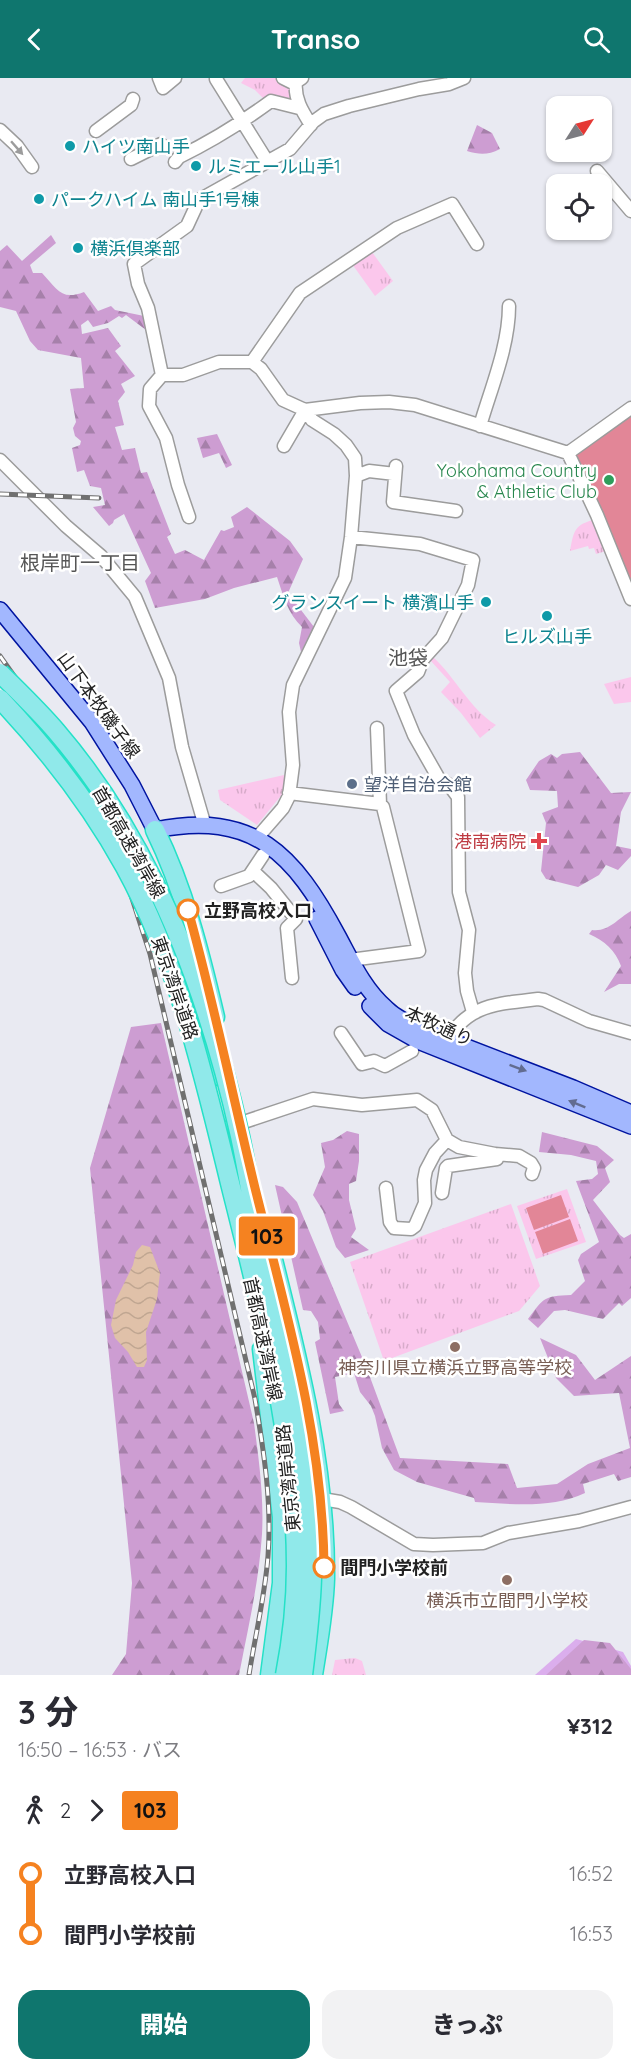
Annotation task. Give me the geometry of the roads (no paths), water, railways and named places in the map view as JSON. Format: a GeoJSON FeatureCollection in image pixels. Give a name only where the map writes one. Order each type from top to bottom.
{"type":"FeatureCollection","features":[{"type":"Feature","properties":{"kind":"highway","name":"首都高速湾岸線"},"geometry":{"type":"LineString","coordinates":[[0,674],[56,731],[109,804],[156,886],[182,943],[204,1004],[240,1136],[252,1208],[284,1354],[304,1467],[312,1579],[301,1675]]}},
{"type":"Feature","properties":{"kind":"highway","name":"首都高速湾岸線"},"geometry":{"type":"LineString","coordinates":[[0,701],[69,785],[114,855],[151,929],[185,1019],[234,1207],[272,1373],[290,1491],[293,1569],[284,1675]]}},
{"type":"Feature","properties":{"kind":"highway","name":"東京湾岸道路"},"geometry":{"type":"LineString","coordinates":[[154,830],[166,853],[187,909],[201,959],[231,1126],[250,1258],[282,1517],[282,1583],[270,1675]]}},
{"type":"Feature","properties":{"kind":"highway","name":"東京湾岸道路"},"geometry":{"type":"LineString","coordinates":[[231,1126],[303,1386],[315,1444],[321,1498],[325,1581],[323,1612],[313,1675]]}},
{"type":"Feature","properties":{"kind":"main road","name":"山下本牧磯子線"},"geometry":{"type":"LineString","coordinates":[[0,610],[92,722],[127,777],[154,830]]}},
{"type":"Feature","properties":{"kind":"main road","name":"本牧通り"},"geometry":{"type":"LineString","coordinates":[[154,830],[182,825],[226,827],[256,839],[288,861],[306,882],[323,907],[363,981],[386,1009],[445,1046],[631,1126]]}},
{"type":"Feature","properties":{"kind":"main road","name":"本牧通り"},"geometry":{"type":"LineString","coordinates":[[205,826],[263,855],[297,884],[343,970],[368,1004],[388,1024],[413,1039],[445,1046],[573,1088],[631,1113]]}},
{"type":"Feature","properties":{"kind":"street"},"geometry":{"type":"LineString","coordinates":[[159,78],[163,88],[175,78]]}},
{"type":"Feature","properties":{"kind":"street"},"geometry":{"type":"LineString","coordinates":[[283,78],[299,81],[299,108],[311,125]]}},
{"type":"Feature","properties":{"kind":"street"},"geometry":{"type":"LineString","coordinates":[[162,375],[148,308],[138,284],[134,264],[188,226],[199,200],[290,149],[324,114],[410,84],[448,84],[464,78]]}},
{"type":"Feature","properties":{"kind":"street"},"geometry":{"type":"LineString","coordinates":[[214,81],[267,161]]}},
{"type":"Feature","properties":{"kind":"street"},"geometry":{"type":"LineString","coordinates":[[96,130],[131,105],[133,99]]}},
{"type":"Feature","properties":{"kind":"street"},"geometry":{"type":"LineString","coordinates":[[175,162],[179,157],[214,140],[243,122],[271,101],[299,108]]}},
{"type":"Feature","properties":{"kind":"street"},"geometry":{"type":"LineString","coordinates":[[0,130],[32,167]]}},
{"type":"Feature","properties":{"kind":"street"},"geometry":{"type":"LineString","coordinates":[[130,160],[161,144]]}},
{"type":"Feature","properties":{"kind":"street"},"geometry":{"type":"LineString","coordinates":[[597,171],[631,211]]}},
{"type":"Feature","properties":{"kind":"street"},"geometry":{"type":"LineString","coordinates":[[252,362],[300,293],[397,228],[452,204],[477,244]]}},
{"type":"Feature","properties":{"kind":"street"},"geometry":{"type":"LineString","coordinates":[[480,426],[504,349],[509,306]]}},
{"type":"Feature","properties":{"kind":"street"},"geometry":{"type":"LineString","coordinates":[[189,517],[166,438],[149,406],[150,389],[162,375],[183,375],[219,362],[252,362],[261,369],[283,400],[305,410],[312,420],[346,445],[355,458],[356,476],[351,537],[345,578],[293,685],[290,712],[293,765],[289,794],[283,808],[256,839]]}},
{"type":"Feature","properties":{"kind":"street"},"geometry":{"type":"LineString","coordinates":[[305,410],[360,403],[389,402],[414,405],[568,453],[597,515],[631,599]]}},
{"type":"Feature","properties":{"kind":"street"},"geometry":{"type":"LineString","coordinates":[[568,453],[631,408]]}},
{"type":"Feature","properties":{"kind":"street"},"geometry":{"type":"LineString","coordinates":[[284,446],[305,410]]}},
{"type":"Feature","properties":{"kind":"street"},"geometry":{"type":"LineString","coordinates":[[0,460],[66,526],[101,556],[135,597],[169,678],[182,747],[205,826]]}},
{"type":"Feature","properties":{"kind":"street"},"geometry":{"type":"LineString","coordinates":[[356,476],[369,471],[395,470],[393,502],[456,511]]}},
{"type":"Feature","properties":{"kind":"street"},"geometry":{"type":"LineString","coordinates":[[351,537],[420,544],[473,560],[468,585],[442,638],[423,659],[418,672],[396,691],[414,735],[439,779],[449,785],[458,797],[459,892],[469,930],[465,973],[473,1012]]}},
{"type":"Feature","properties":{"kind":"street"},"geometry":{"type":"LineString","coordinates":[[350,960],[419,951],[383,807],[380,804],[377,728]]}},
{"type":"Feature","properties":{"kind":"street"},"geometry":{"type":"LineString","coordinates":[[289,794],[380,804]]}},
{"type":"Feature","properties":{"kind":"street"},"geometry":{"type":"LineString","coordinates":[[221,886],[249,876],[263,855]]}},
{"type":"Feature","properties":{"kind":"street"},"geometry":{"type":"LineString","coordinates":[[253,871],[271,888],[296,919],[287,928],[292,978]]}},
{"type":"Feature","properties":{"kind":"street"},"geometry":{"type":"LineString","coordinates":[[445,1046],[455,1029],[473,1012],[482,1007],[538,999],[589,1021],[631,1033]]}},
{"type":"Feature","properties":{"kind":"street"},"geometry":{"type":"LineString","coordinates":[[341,1033],[362,1064],[374,1061],[385,1066],[412,1051]]}},
{"type":"Feature","properties":{"kind":"street"},"geometry":{"type":"LineString","coordinates":[[231,1126],[313,1099],[362,1105],[417,1100],[432,1110],[447,1140],[459,1147],[476,1151],[519,1156],[531,1163],[534,1168],[532,1174]]}},
{"type":"Feature","properties":{"kind":"street"},"geometry":{"type":"LineString","coordinates":[[386,1188],[390,1222],[394,1227],[411,1229],[415,1227],[425,1203],[426,1170],[435,1153],[447,1140]]}},
{"type":"Feature","properties":{"kind":"street"},"geometry":{"type":"LineString","coordinates":[[442,1193],[448,1166],[519,1156]]}},
{"type":"Feature","properties":{"kind":"street"},"geometry":{"type":"LineString","coordinates":[[280,1496],[321,1498],[351,1507],[414,1544],[434,1545],[483,1543],[508,1533],[579,1521],[631,1507]]}},
{"type":"Feature","properties":{"kind":"water"},"geometry":{"type":"Polygon","coordinates":[[[142,1245],[150,1247],[160,1273],[157,1299],[146,1332],[147,1360],[144,1367],[137,1367],[128,1352],[115,1338],[111,1325],[116,1300],[133,1265],[136,1252],[142,1245]]]}},
{"type":"Feature","properties":{"kind":"railway"},"geometry":{"type":"LineString","coordinates":[[0,494],[99,498]]}},
{"type":"Feature","properties":{"kind":"railway"},"geometry":{"type":"LineString","coordinates":[[0,656],[49,725],[80,774],[116,849],[150,954],[255,1399],[264,1458],[269,1517],[267,1571],[249,1675]]}},
{"type":"Feature","properties":{"kind":"place","name":"ハイツ南山手"},"geometry":{"type":"Point","coordinates":[70,146]}},
{"type":"Feature","properties":{"kind":"place","name":"ルミエール山手1"},"geometry":{"type":"Point","coordinates":[196,166]}},
{"type":"Feature","properties":{"kind":"place","name":"パークハイム 南山手1号棟"},"geometry":{"type":"Point","coordinates":[39,199]}},
{"type":"Feature","properties":{"kind":"place","name":"横浜倶楽部"},"geometry":{"type":"Point","coordinates":[78,248]}},
{"type":"Feature","properties":{"kind":"place","name":"Yokohama Country & Athletic Club"},"geometry":{"type":"Point","coordinates":[609,480]}},
{"type":"Feature","properties":{"kind":"place","name":"グランスイート 横濱山手"},"geometry":{"type":"Point","coordinates":[486,602]}},
{"type":"Feature","properties":{"kind":"place","name":"ヒルズ山手"},"geometry":{"type":"Point","coordinates":[547,616]}},
{"type":"Feature","properties":{"kind":"place","name":"望洋自治会館"},"geometry":{"type":"Point","coordinates":[352,784]}},
{"type":"Feature","properties":{"kind":"place","name":"港南病院"},"geometry":{"type":"Point","coordinates":[539,841]}},
{"type":"Feature","properties":{"kind":"place","name":"立野高校入口"},"geometry":{"type":"Point","coordinates":[188,910]}},
{"type":"Feature","properties":{"kind":"place","name":"神奈川県立横浜立野高等学校"},"geometry":{"type":"Point","coordinates":[455,1347]}},
{"type":"Feature","properties":{"kind":"place","name":"間門小学校前"},"geometry":{"type":"Point","coordinates":[324,1567]}},
{"type":"Feature","properties":{"kind":"place","name":"横浜市立間門小学校"},"geometry":{"type":"Point","coordinates":[507,1580]}},
{"type":"Feature","properties":{"kind":"district","name":"根岸町一丁目"},"geometry":{"type":"Point","coordinates":[80,562]}},
{"type":"Feature","properties":{"kind":"district","name":"池袋"},"geometry":{"type":"Point","coordinates":[408,657]}}]}
